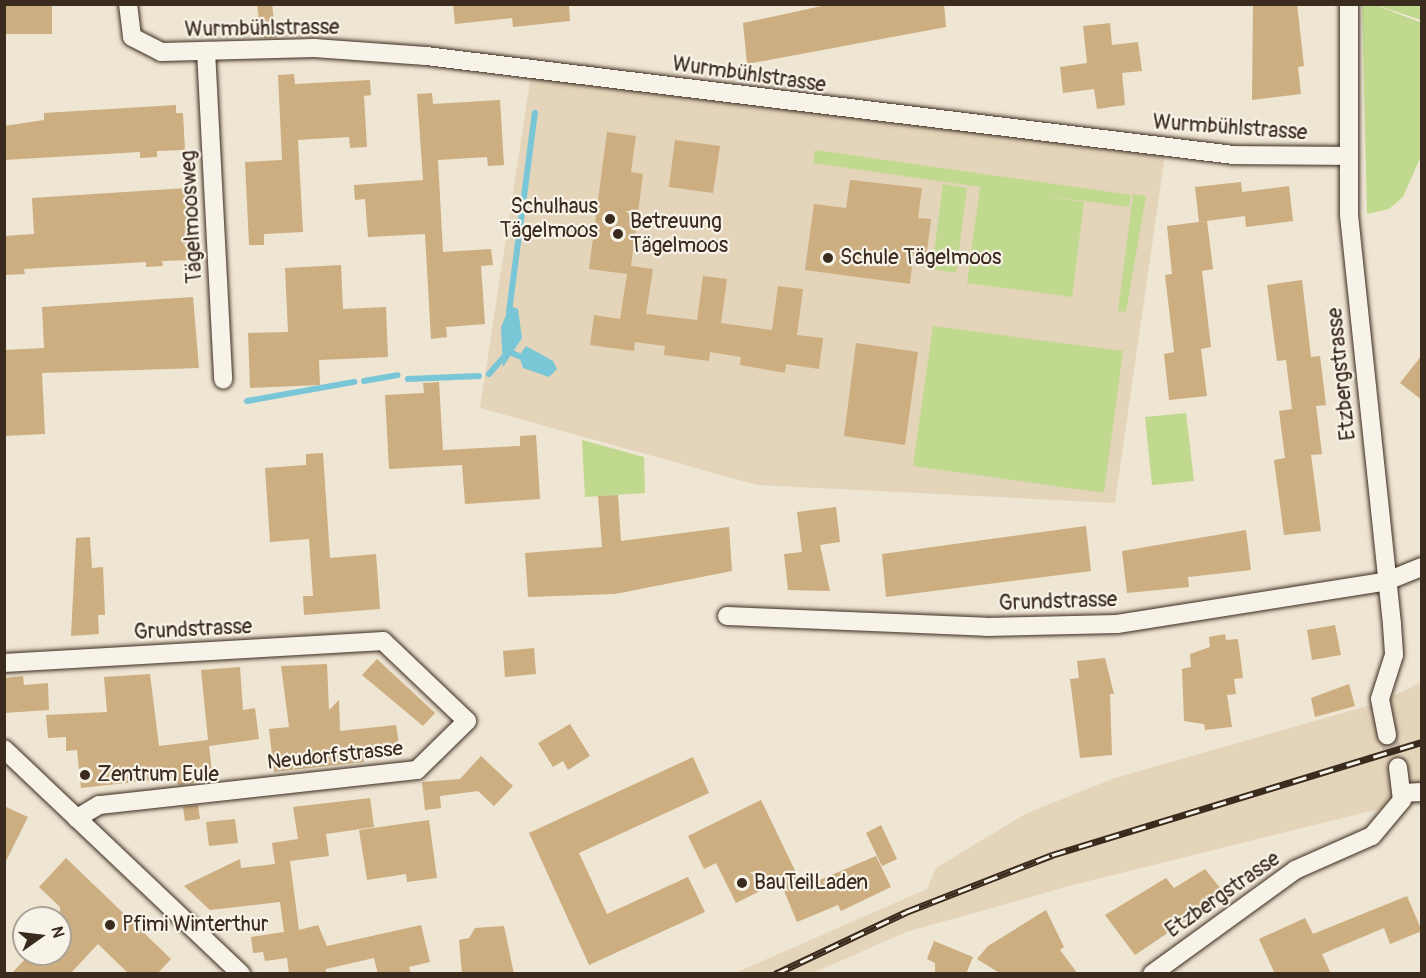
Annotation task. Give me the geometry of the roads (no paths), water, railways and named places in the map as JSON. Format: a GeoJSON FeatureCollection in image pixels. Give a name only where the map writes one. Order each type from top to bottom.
{"type":"FeatureCollection","features":[{"type":"Feature","properties":{"kind":"street","name":"Wurmbühlstrasse"},"geometry":{"type":"LineString","coordinates":[[128,4],[132,37],[144,48],[206,51],[314,48],[417,55],[1233,155],[1347,156]]}},
{"type":"Feature","properties":{"kind":"street","name":"Etzbergstrasse"},"geometry":{"type":"LineString","coordinates":[[1349,4],[1347,156],[1351,246],[1394,655],[1380,699],[1387,735]]}},
{"type":"Feature","properties":{"kind":"street","name":"Tägelmoosweg"},"geometry":{"type":"LineString","coordinates":[[206,51],[223,380]]}},
{"type":"Feature","properties":{"kind":"street","name":"Grundstrasse"},"geometry":{"type":"LineString","coordinates":[[727,616],[986,627],[1117,624],[1387,581],[1418,568]]}},
{"type":"Feature","properties":{"kind":"street","name":"Grundstrasse"},"geometry":{"type":"LineString","coordinates":[[4,663],[383,641]]}},
{"type":"Feature","properties":{"kind":"street","name":"Neudorfstrasse"},"geometry":{"type":"LineString","coordinates":[[77,818],[99,805],[417,770],[467,721],[383,641]]}},
{"type":"Feature","properties":{"kind":"street"},"geometry":{"type":"LineString","coordinates":[[4,749],[241,974]]}},
{"type":"Feature","properties":{"kind":"street"},"geometry":{"type":"LineString","coordinates":[[1398,767],[1402,793],[1422,792]]}},
{"type":"Feature","properties":{"kind":"street","name":"Etzbergstrasse"},"geometry":{"type":"LineString","coordinates":[[1152,974],[1295,870],[1372,837],[1396,811],[1402,793]]}},
{"type":"Feature","properties":{"kind":"water"},"geometry":{"type":"Polygon","coordinates":[[[510,306],[518,309],[522,338],[503,367],[501,327],[510,306]]]}},
{"type":"Feature","properties":{"kind":"water"},"geometry":{"type":"Polygon","coordinates":[[[526,346],[553,361],[557,369],[549,377],[523,368],[519,356],[526,346]]]}},
{"type":"Feature","properties":{"kind":"waterway"},"geometry":{"type":"LineString","coordinates":[[509,312],[535,113]]}},
{"type":"Feature","properties":{"kind":"waterway"},"geometry":{"type":"LineString","coordinates":[[507,351],[519,356]]}},
{"type":"Feature","properties":{"kind":"waterway"},"geometry":{"type":"LineString","coordinates":[[489,374],[504,357]]}},
{"type":"Feature","properties":{"kind":"waterway"},"geometry":{"type":"LineString","coordinates":[[364,381],[397,375]]}},
{"type":"Feature","properties":{"kind":"waterway"},"geometry":{"type":"LineString","coordinates":[[408,379],[479,376]]}},
{"type":"Feature","properties":{"kind":"waterway"},"geometry":{"type":"LineString","coordinates":[[247,401],[354,382]]}},
{"type":"Feature","properties":{"kind":"tunnel"},"geometry":{"type":"LineString","coordinates":[[1387,735],[1398,767]]}},
{"type":"Feature","properties":{"kind":"railway"},"geometry":{"type":"LineString","coordinates":[[775,974],[906,912],[1052,855],[1422,742]]}},
{"type":"Feature","properties":{"kind":"place","name":"Schulhaus Tägelmoos"},"geometry":{"type":"Point","coordinates":[610,219]}},
{"type":"Feature","properties":{"kind":"place","name":"Betreuung Tägelmoos"},"geometry":{"type":"Point","coordinates":[618,234]}},
{"type":"Feature","properties":{"kind":"place","name":"Schule Tägelmoos"},"geometry":{"type":"Point","coordinates":[828,258]}},
{"type":"Feature","properties":{"kind":"place","name":"Zentrum Eule"},"geometry":{"type":"Point","coordinates":[85,775]}},
{"type":"Feature","properties":{"kind":"place","name":"BauTeilLaden"},"geometry":{"type":"Point","coordinates":[742,883]}},
{"type":"Feature","properties":{"kind":"place","name":"Pfimi Winterthur"},"geometry":{"type":"Point","coordinates":[110,925]}}]}
